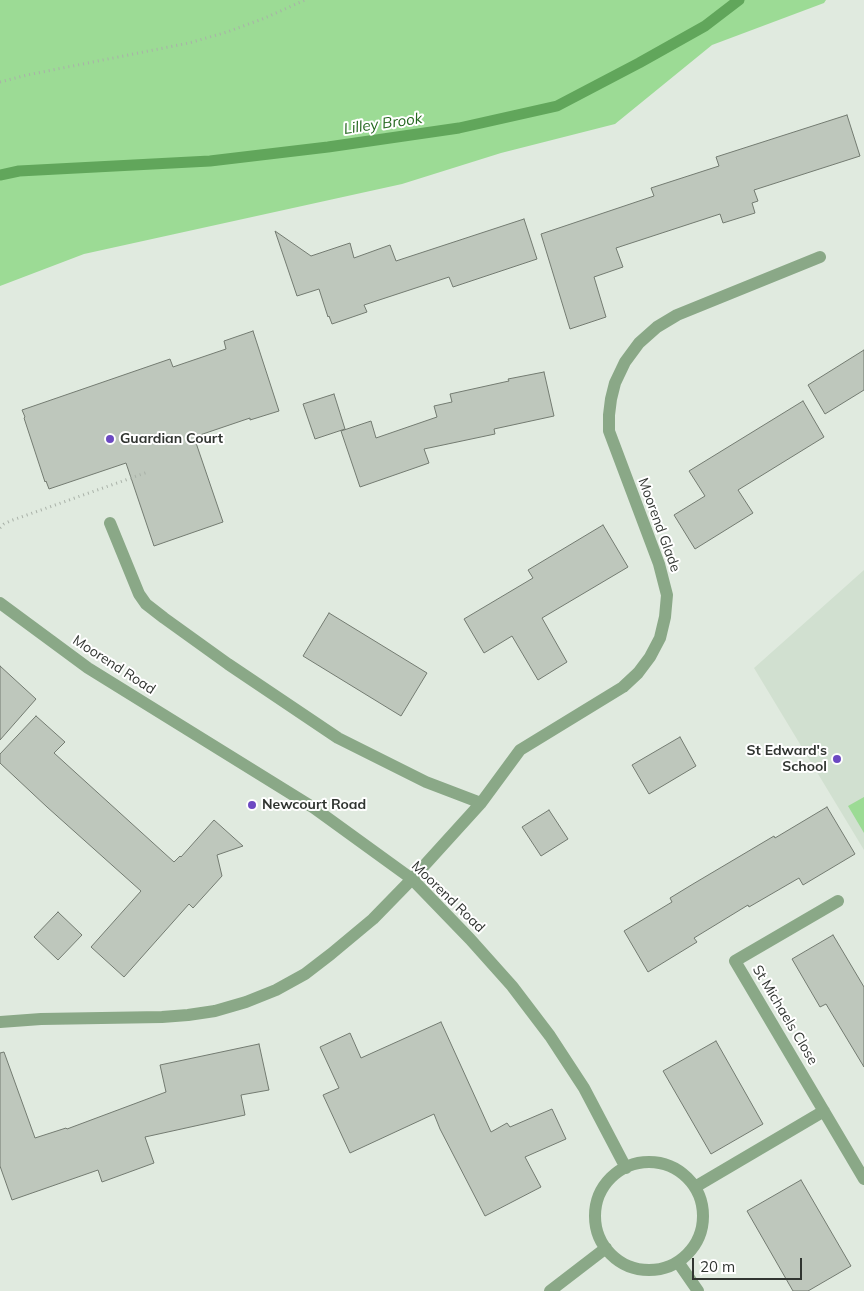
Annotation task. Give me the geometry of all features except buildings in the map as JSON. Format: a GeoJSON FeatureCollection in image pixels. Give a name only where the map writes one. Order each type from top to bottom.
{"type":"FeatureCollection","features":[{"type":"Feature","properties":{"kind":"street","name":"Moorend Glade"},"geometry":{"type":"LineString","coordinates":[[412,879],[481,803],[520,750],[622,686],[642,668],[660,638],[665,617],[667,595],[658,564],[609,431],[611,399],[615,383],[625,362],[639,343],[656,327],[677,315],[820,257]]}},
{"type":"Feature","properties":{"kind":"street"},"geometry":{"type":"LineString","coordinates":[[110,523],[139,594],[146,604],[164,618],[228,664],[338,738],[426,782],[481,803]]}},
{"type":"Feature","properties":{"kind":"street","name":"Moorend Road"},"geometry":{"type":"LineString","coordinates":[[0,603],[88,668],[314,808],[412,879],[512,986],[550,1036],[584,1088],[626,1168]]}},
{"type":"Feature","properties":{"kind":"street"},"geometry":{"type":"LineString","coordinates":[[0,1022],[188,1015],[215,1011],[246,1002],[276,990],[311,969],[373,919],[412,879]]}},
{"type":"Feature","properties":{"kind":"street","name":"St Michaels Close"},"geometry":{"type":"LineString","coordinates":[[838,901],[735,961],[864,1179]]}},
{"type":"Feature","properties":{"kind":"street"},"geometry":{"type":"LineString","coordinates":[[695,1187],[824,1110]]}},
{"type":"Feature","properties":{"kind":"street"},"geometry":{"type":"LineString","coordinates":[[640,1163],[656,1163],[671,1167],[684,1175],[695,1187],[701,1200],[704,1214],[697,1242],[689,1253],[678,1262],[663,1269],[647,1270],[631,1267],[617,1260],[606,1248],[598,1234],[595,1219],[597,1204],[603,1189],[613,1177],[626,1168],[640,1163]]}},
{"type":"Feature","properties":{"kind":"street"},"geometry":{"type":"LineString","coordinates":[[550,1291],[606,1248]]}},
{"type":"Feature","properties":{"kind":"street"},"geometry":{"type":"LineString","coordinates":[[678,1262],[698,1291]]}},
{"type":"Feature","properties":{"kind":"path"},"geometry":{"type":"LineString","coordinates":[[0,82],[188,43],[227,32],[305,0]]}},
{"type":"Feature","properties":{"kind":"path"},"geometry":{"type":"LineString","coordinates":[[0,528],[10,521],[148,472]]}},
{"type":"Feature","properties":{"kind":"shaded area","name":"St Edward's School"},"geometry":{"type":"Polygon","coordinates":[[[864,570],[864,850],[754,668],[864,570]]]}},
{"type":"Feature","properties":{"kind":"green space"},"geometry":{"type":"Polygon","coordinates":[[[0,0],[826,0],[824,3],[712,45],[615,124],[501,153],[402,184],[84,254],[0,286],[0,0]]]}},
{"type":"Feature","properties":{"kind":"green space"},"geometry":{"type":"Polygon","coordinates":[[[864,797],[864,833],[848,806],[864,797]]]}},
{"type":"Feature","properties":{"kind":"waterway","name":"Lilley Brook"},"geometry":{"type":"LineString","coordinates":[[0,175],[19,171],[210,161],[328,147],[459,128],[557,106],[705,26],[739,0]]}},
{"type":"Feature","properties":{"kind":"place","name":"Guardian Court"},"geometry":{"type":"Point","coordinates":[110,439]}},
{"type":"Feature","properties":{"kind":"place","name":"St Edward's School"},"geometry":{"type":"Point","coordinates":[837,759]}},
{"type":"Feature","properties":{"kind":"place","name":"Newcourt Road"},"geometry":{"type":"Point","coordinates":[252,805]}}]}
